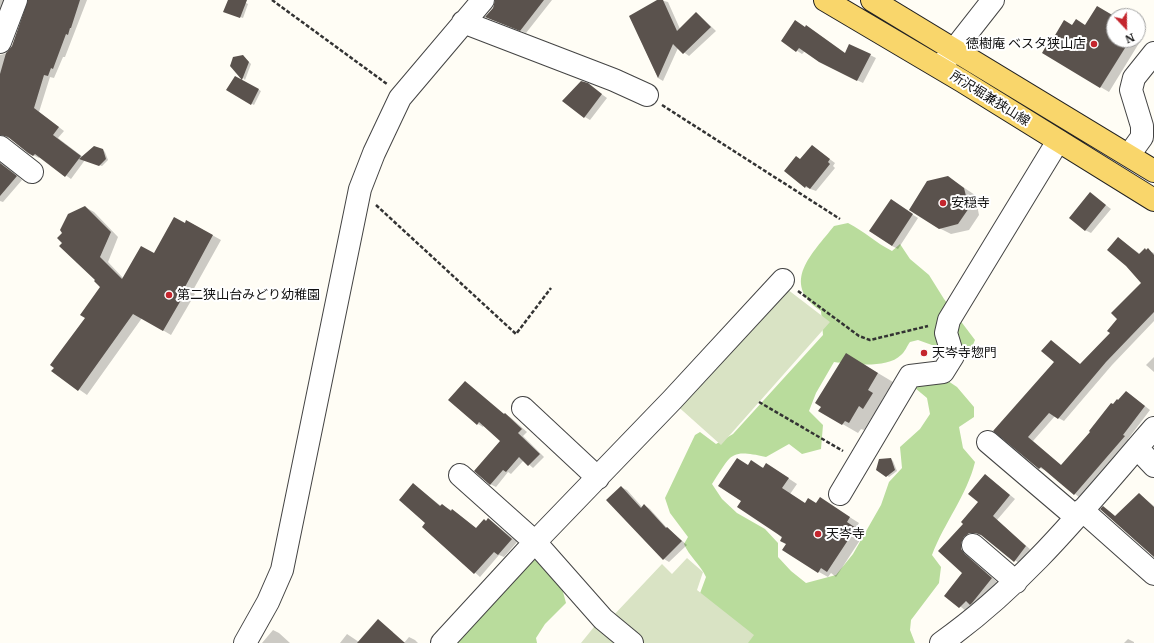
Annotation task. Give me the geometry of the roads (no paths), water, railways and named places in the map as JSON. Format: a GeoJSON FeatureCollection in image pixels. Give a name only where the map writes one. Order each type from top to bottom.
{"type":"FeatureCollection","features":[{"type":"Feature","properties":{"kind":"main road","name":"所沢堀兼狭山線"},"geometry":{"type":"LineString","coordinates":[[825,0],[940,68],[1154,200]]}},
{"type":"Feature","properties":{"kind":"main road","name":"所沢堀兼狭山線"},"geometry":{"type":"LineString","coordinates":[[872,0],[1154,171]]}},
{"type":"Feature","properties":{"kind":"street"},"geometry":{"type":"LineString","coordinates":[[0,42],[16,0]]}},
{"type":"Feature","properties":{"kind":"street"},"geometry":{"type":"LineString","coordinates":[[245,643],[268,602],[282,570],[360,189],[386,125],[402,95],[483,0]]}},
{"type":"Feature","properties":{"kind":"street"},"geometry":{"type":"LineString","coordinates":[[940,68],[993,0]]}},
{"type":"Feature","properties":{"kind":"street"},"geometry":{"type":"LineString","coordinates":[[464,22],[614,80],[647,95]]}},
{"type":"Feature","properties":{"kind":"street"},"geometry":{"type":"LineString","coordinates":[[1129,155],[1142,137],[1142,126],[1131,90],[1134,78],[1154,53]]}},
{"type":"Feature","properties":{"kind":"street"},"geometry":{"type":"LineString","coordinates":[[840,494],[910,376],[943,372],[953,356],[946,333],[949,320],[1058,141]]}},
{"type":"Feature","properties":{"kind":"street"},"geometry":{"type":"LineString","coordinates":[[0,147],[32,172]]}},
{"type":"Feature","properties":{"kind":"street"},"geometry":{"type":"LineString","coordinates":[[442,643],[535,542],[677,395],[783,280]]}},
{"type":"Feature","properties":{"kind":"street"},"geometry":{"type":"LineString","coordinates":[[523,408],[598,478]]}},
{"type":"Feature","properties":{"kind":"street"},"geometry":{"type":"LineString","coordinates":[[941,643],[974,620],[1016,582],[1079,514],[1154,428]]}},
{"type":"Feature","properties":{"kind":"street"},"geometry":{"type":"LineString","coordinates":[[988,442],[1154,574]]}},
{"type":"Feature","properties":{"kind":"street"},"geometry":{"type":"LineString","coordinates":[[1137,448],[1154,466]]}},
{"type":"Feature","properties":{"kind":"street"},"geometry":{"type":"LineString","coordinates":[[460,476],[535,542],[603,619],[632,643]]}},
{"type":"Feature","properties":{"kind":"street"},"geometry":{"type":"LineString","coordinates":[[973,545],[1016,582]]}},
{"type":"Feature","properties":{"kind":"place","name":"徳樹庵 ベスタ狭山店"},"geometry":{"type":"Point","coordinates":[1094,44]}},
{"type":"Feature","properties":{"kind":"place","name":"安穏寺"},"geometry":{"type":"Point","coordinates":[943,203]}},
{"type":"Feature","properties":{"kind":"place","name":"第二狭山台みどり幼稚園"},"geometry":{"type":"Point","coordinates":[169,295]}},
{"type":"Feature","properties":{"kind":"place","name":"天岑寺惣門"},"geometry":{"type":"Point","coordinates":[924,353]}},
{"type":"Feature","properties":{"kind":"place","name":"天岑寺"},"geometry":{"type":"Point","coordinates":[818,534]}}]}
